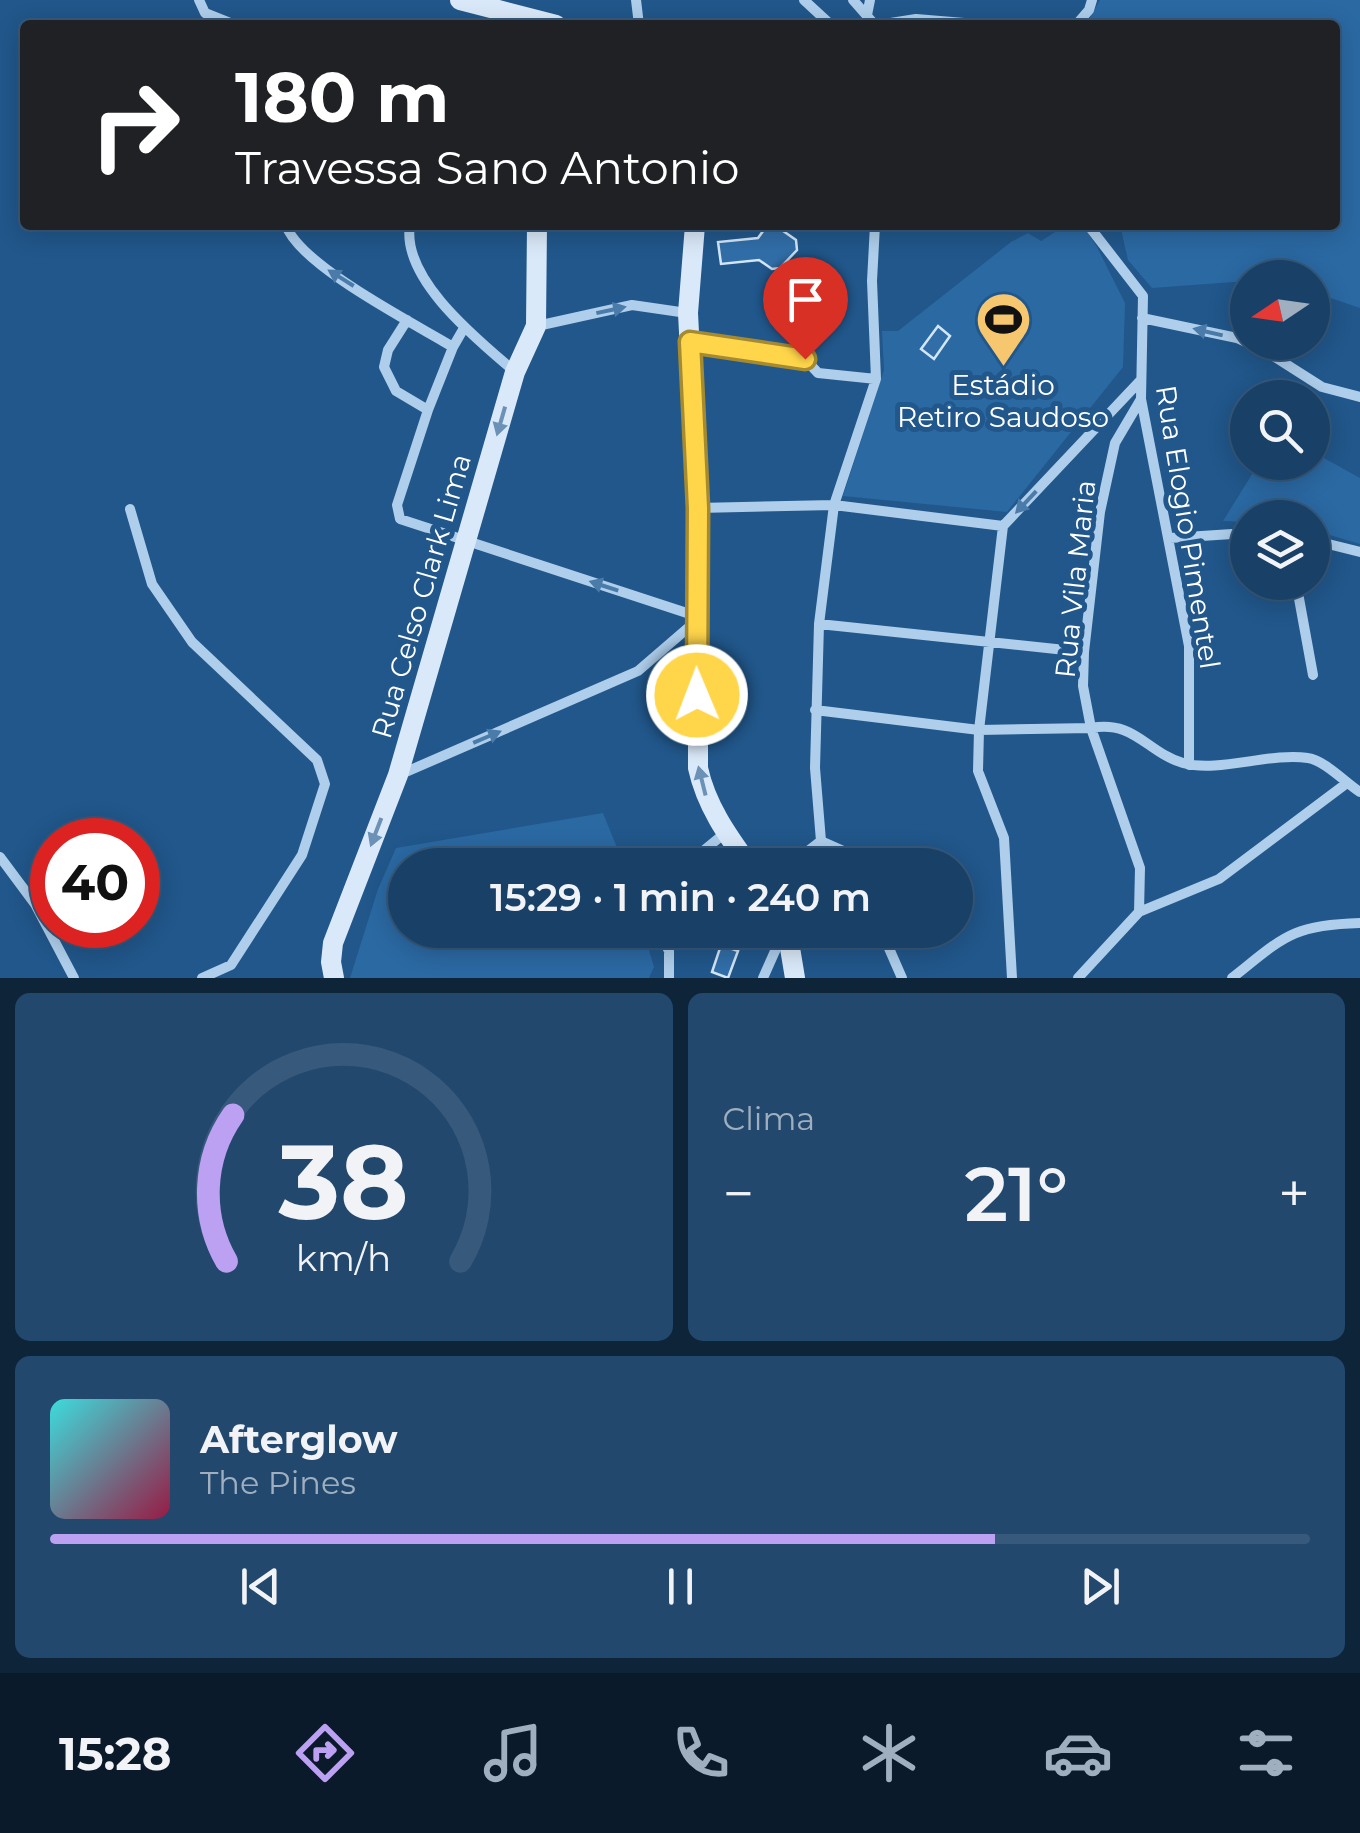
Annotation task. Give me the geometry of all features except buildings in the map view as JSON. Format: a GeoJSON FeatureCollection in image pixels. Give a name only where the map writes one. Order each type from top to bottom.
{"type":"FeatureCollection","features":[{"type":"Feature","properties":{"kind":"street"},"geometry":{"type":"LineString","coordinates":[[199,0],[205,13],[222,20]]}},
{"type":"Feature","properties":{"kind":"street"},"geometry":{"type":"LineString","coordinates":[[460,0],[480,2],[518,19]]}},
{"type":"Feature","properties":{"kind":"street"},"geometry":{"type":"LineString","coordinates":[[804,0],[826,20]]}},
{"type":"Feature","properties":{"kind":"street"},"geometry":{"type":"LineString","coordinates":[[853,0],[872,20]]}},
{"type":"Feature","properties":{"kind":"street"},"geometry":{"type":"LineString","coordinates":[[867,15],[870,0]]}},
{"type":"Feature","properties":{"kind":"street"},"geometry":{"type":"LineString","coordinates":[[288,230],[311,259],[453,347]]}},
{"type":"Feature","properties":{"kind":"street"},"geometry":{"type":"LineString","coordinates":[[409,230],[408,239],[425,279],[464,328],[515,372]]}},
{"type":"Feature","properties":{"kind":"street","name":"Rua Celso Clark Lima"},"geometry":{"type":"LineString","coordinates":[[334,978],[333,942],[398,776],[515,372],[536,326],[537,230]]}},
{"type":"Feature","properties":{"kind":"street"},"geometry":{"type":"LineString","coordinates":[[694,230],[688,313],[698,508],[698,768],[703,790],[737,848]]}},
{"type":"Feature","properties":{"kind":"street"},"geometry":{"type":"LineString","coordinates":[[821,841],[814,768],[818,624],[834,505],[876,379],[872,281],[875,230]]}},
{"type":"Feature","properties":{"kind":"street","name":"Rua Elogio Pimentel"},"geometry":{"type":"LineString","coordinates":[[1092,230],[1143,296],[1141,399],[1190,646],[1190,765]]}},
{"type":"Feature","properties":{"kind":"street"},"geometry":{"type":"LineString","coordinates":[[536,326],[632,305],[688,313]]}},
{"type":"Feature","properties":{"kind":"street"},"geometry":{"type":"LineString","coordinates":[[1142,318],[1237,338],[1322,387],[1360,397]]}},
{"type":"Feature","properties":{"kind":"street"},"geometry":{"type":"LineString","coordinates":[[408,320],[388,350],[384,367],[396,391],[428,410]]}},
{"type":"Feature","properties":{"kind":"street"},"geometry":{"type":"LineString","coordinates":[[464,328],[428,410],[398,505],[400,519],[696,619]]}},
{"type":"Feature","properties":{"kind":"street"},"geometry":{"type":"LineString","coordinates":[[690,342],[805,359],[818,373],[876,379]]}},
{"type":"Feature","properties":{"kind":"street"},"geometry":{"type":"LineString","coordinates":[[1012,978],[1004,838],[978,771],[979,730],[1003,526],[1141,380]]}},
{"type":"Feature","properties":{"kind":"street","name":"Rua Vila Maria"},"geometry":{"type":"LineString","coordinates":[[1139,912],[1140,868],[1092,728],[1084,686],[1084,652],[1100,512],[1115,443],[1141,399]]}},
{"type":"Feature","properties":{"kind":"street"},"geometry":{"type":"LineString","coordinates":[[698,508],[834,505],[1003,526]]}},
{"type":"Feature","properties":{"kind":"street"},"geometry":{"type":"LineString","coordinates":[[130,509],[152,584],[192,642],[317,760],[326,784],[302,855],[292,871],[231,965],[202,978]]}},
{"type":"Feature","properties":{"kind":"street"},"geometry":{"type":"LineString","coordinates":[[1170,538],[1230,534]]}},
{"type":"Feature","properties":{"kind":"street"},"geometry":{"type":"LineString","coordinates":[[1330,544],[1360,552]]}},
{"type":"Feature","properties":{"kind":"street"},"geometry":{"type":"LineString","coordinates":[[1299,600],[1313,675]]}},
{"type":"Feature","properties":{"kind":"street"},"geometry":{"type":"LineString","coordinates":[[398,776],[638,672],[696,619]]}},
{"type":"Feature","properties":{"kind":"street"},"geometry":{"type":"LineString","coordinates":[[818,624],[1084,652]]}},
{"type":"Feature","properties":{"kind":"street"},"geometry":{"type":"LineString","coordinates":[[815,710],[979,730],[1109,725],[1131,731],[1168,758],[1190,765],[1312,758],[1360,792]]}},
{"type":"Feature","properties":{"kind":"street"},"geometry":{"type":"LineString","coordinates":[[1078,978],[1139,912],[1219,878],[1347,783]]}},
{"type":"Feature","properties":{"kind":"street"},"geometry":{"type":"LineString","coordinates":[[707,848],[725,833]]}},
{"type":"Feature","properties":{"kind":"street"},"geometry":{"type":"LineString","coordinates":[[812,848],[821,841]]}},
{"type":"Feature","properties":{"kind":"street"},"geometry":{"type":"LineString","coordinates":[[821,841],[837,848]]}},
{"type":"Feature","properties":{"kind":"street"},"geometry":{"type":"LineString","coordinates":[[0,857],[35,904],[74,978]]}},
{"type":"Feature","properties":{"kind":"street"},"geometry":{"type":"LineString","coordinates":[[1232,978],[1292,932],[1321,924],[1360,923]]}},
{"type":"Feature","properties":{"kind":"street"},"geometry":{"type":"LineString","coordinates":[[667,948],[670,978]]}},
{"type":"Feature","properties":{"kind":"street"},"geometry":{"type":"LineString","coordinates":[[763,978],[777,948]]}},
{"type":"Feature","properties":{"kind":"street"},"geometry":{"type":"LineString","coordinates":[[789,948],[795,978]]}},
{"type":"Feature","properties":{"kind":"street"},"geometry":{"type":"LineString","coordinates":[[889,948],[902,978]]}},
{"type":"Feature","properties":{"kind":"shaded area"},"geometry":{"type":"Polygon","coordinates":[[[1100,0],[1360,0],[1360,308],[1330,298],[1330,260],[1230,260],[1230,282],[1152,288],[1128,260],[1121,230],[1340,230],[1340,20],[1089,20],[1100,0]]]}},
{"type":"Feature","properties":{"kind":"shaded area","name":"Estádio Retiro Saudoso"},"geometry":{"type":"Polygon","coordinates":[[[1058,230],[1086,230],[1125,303],[1123,367],[1007,512],[843,496],[884,370],[882,331],[898,331],[1011,242],[1028,233],[1041,241],[1058,230]]]}},
{"type":"Feature","properties":{"kind":"shaded area"},"geometry":{"type":"Polygon","coordinates":[[[1330,461],[1360,478],[1360,544],[1330,535],[1330,500],[1236,500],[1248,480],[1330,480],[1330,461]]]}},
{"type":"Feature","properties":{"kind":"shaded area"},"geometry":{"type":"Polygon","coordinates":[[[603,813],[617,848],[396,848],[603,813]]]}},
{"type":"Feature","properties":{"kind":"shaded area"},"geometry":{"type":"Polygon","coordinates":[[[388,866],[388,948],[648,948],[654,967],[649,978],[350,978],[388,866]]]}},
{"type":"Feature","properties":{"kind":"place","name":"Estádio Retiro Saudoso"},"geometry":{"type":"Point","coordinates":[1003,368]}},
{"type":"Feature","properties":{"kind":"route"},"geometry":{"type":"LineString","coordinates":[[697,695],[698,508],[690,342],[805,359]]}}]}
